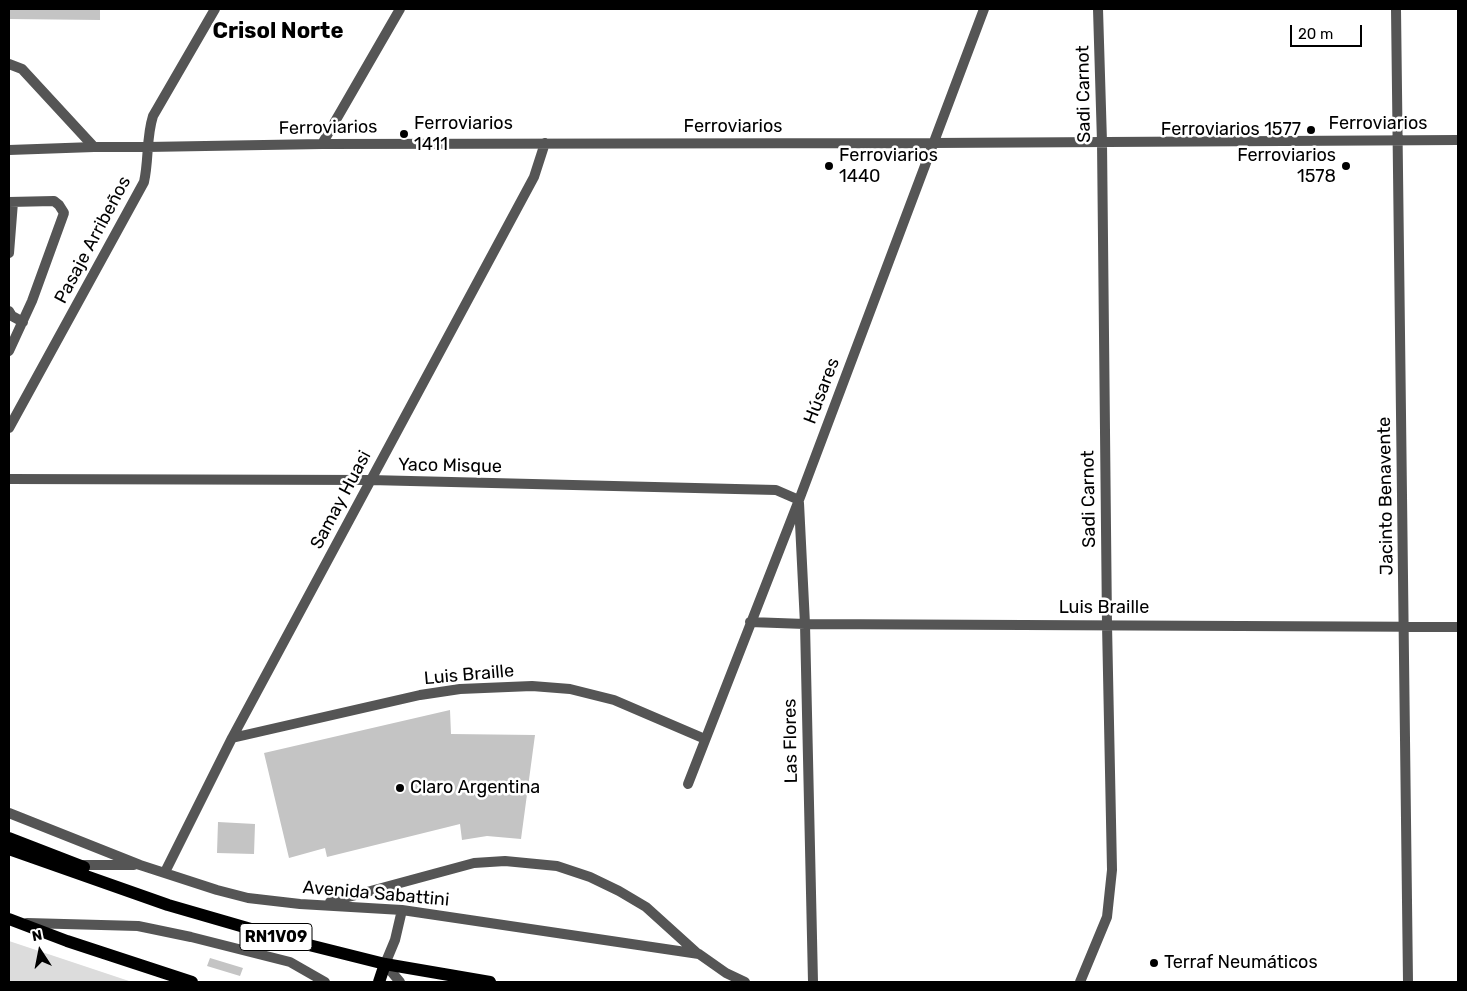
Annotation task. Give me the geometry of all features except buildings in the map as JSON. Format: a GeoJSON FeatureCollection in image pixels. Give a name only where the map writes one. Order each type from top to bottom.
{"type":"FeatureCollection","features":[{"type":"Feature","properties":{"kind":"main road","name":"RN1V09"},"geometry":{"type":"LineString","coordinates":[[9,838],[80,865],[168,905],[289,940],[385,964],[490,982]]}},
{"type":"Feature","properties":{"kind":"main road"},"geometry":{"type":"LineString","coordinates":[[9,849],[168,905]]}},
{"type":"Feature","properties":{"kind":"main road"},"geometry":{"type":"LineString","coordinates":[[12,921],[192,982]]}},
{"type":"Feature","properties":{"kind":"main road"},"geometry":{"type":"LineString","coordinates":[[379,982],[385,964]]}},
{"type":"Feature","properties":{"kind":"street","name":"Pasaje Arribeños"},"geometry":{"type":"LineString","coordinates":[[9,428],[144,182],[149,128],[153,116],[214,9]]}},
{"type":"Feature","properties":{"kind":"street"},"geometry":{"type":"LineString","coordinates":[[322,144],[400,9]]}},
{"type":"Feature","properties":{"kind":"street","name":"Húsares"},"geometry":{"type":"LineString","coordinates":[[688,784],[799,500],[984,9]]}},
{"type":"Feature","properties":{"kind":"street","name":"Sadi Carnot"},"geometry":{"type":"LineString","coordinates":[[1080,982],[1107,917],[1111,894],[1112,870],[1107,624],[1102,142],[1098,9]]}},
{"type":"Feature","properties":{"kind":"street","name":"Jacinto Benavente"},"geometry":{"type":"LineString","coordinates":[[1396,9],[1408,982]]}},
{"type":"Feature","properties":{"kind":"street"},"geometry":{"type":"LineString","coordinates":[[9,64],[22,69],[94,147]]}},
{"type":"Feature","properties":{"kind":"street","name":"Ferroviarios"},"geometry":{"type":"LineString","coordinates":[[9,150],[322,144],[1458,140]]}},
{"type":"Feature","properties":{"kind":"street","name":"Samay Huasi"},"geometry":{"type":"LineString","coordinates":[[165,872],[232,738],[534,177],[545,143]]}},
{"type":"Feature","properties":{"kind":"street"},"geometry":{"type":"LineString","coordinates":[[9,253],[11,202],[54,201],[59,205],[64,213],[23,322],[9,352]]}},
{"type":"Feature","properties":{"kind":"street"},"geometry":{"type":"LineString","coordinates":[[9,311],[12,316],[23,322]]}},
{"type":"Feature","properties":{"kind":"street","name":"Yaco Misque"},"geometry":{"type":"LineString","coordinates":[[9,478],[370,480],[776,490],[799,500]]}},
{"type":"Feature","properties":{"kind":"street","name":"Las Flores"},"geometry":{"type":"LineString","coordinates":[[799,500],[805,624],[813,982]]}},
{"type":"Feature","properties":{"kind":"street","name":"Luis Braille"},"geometry":{"type":"LineString","coordinates":[[750,622],[805,624],[1458,627]]}},
{"type":"Feature","properties":{"kind":"street","name":"Luis Braille"},"geometry":{"type":"LineString","coordinates":[[232,738],[420,695],[460,689],[532,686],[570,689],[614,700],[705,739]]}},
{"type":"Feature","properties":{"kind":"street","name":"Avenida Sabattini"},"geometry":{"type":"LineString","coordinates":[[9,813],[140,864],[217,890],[248,898],[402,910],[699,954],[726,973],[745,982]]}},
{"type":"Feature","properties":{"kind":"street"},"geometry":{"type":"LineString","coordinates":[[320,905],[474,863],[505,862],[557,866],[590,878],[646,907],[699,954]]}},
{"type":"Feature","properties":{"kind":"street"},"geometry":{"type":"LineString","coordinates":[[80,865],[140,864]]}},
{"type":"Feature","properties":{"kind":"street"},"geometry":{"type":"LineString","coordinates":[[400,982],[385,964],[395,940],[402,910]]}},
{"type":"Feature","properties":{"kind":"street"},"geometry":{"type":"LineString","coordinates":[[12,921],[138,926],[174,933],[290,962],[325,982]]}},
{"type":"Feature","properties":{"kind":"shaded area"},"geometry":{"type":"Polygon","coordinates":[[[9,941],[132,982],[9,982],[9,941]]]}},
{"type":"Feature","properties":{"kind":"place","name":"Ferroviarios 1577"},"geometry":{"type":"Point","coordinates":[1311,130]}},
{"type":"Feature","properties":{"kind":"place","name":"Ferroviarios 1411"},"geometry":{"type":"Point","coordinates":[404,134]}},
{"type":"Feature","properties":{"kind":"place","name":"Ferroviarios 1440"},"geometry":{"type":"Point","coordinates":[829,166]}},
{"type":"Feature","properties":{"kind":"place","name":"Ferroviarios 1578"},"geometry":{"type":"Point","coordinates":[1346,166]}},
{"type":"Feature","properties":{"kind":"place","name":"Claro Argentina"},"geometry":{"type":"Point","coordinates":[400,788]}},
{"type":"Feature","properties":{"kind":"place","name":"Terraf Neumáticos"},"geometry":{"type":"Point","coordinates":[1154,963]}},
{"type":"Feature","properties":{"kind":"district","name":"Crisol Norte"},"geometry":{"type":"Point","coordinates":[278,32]}}]}
